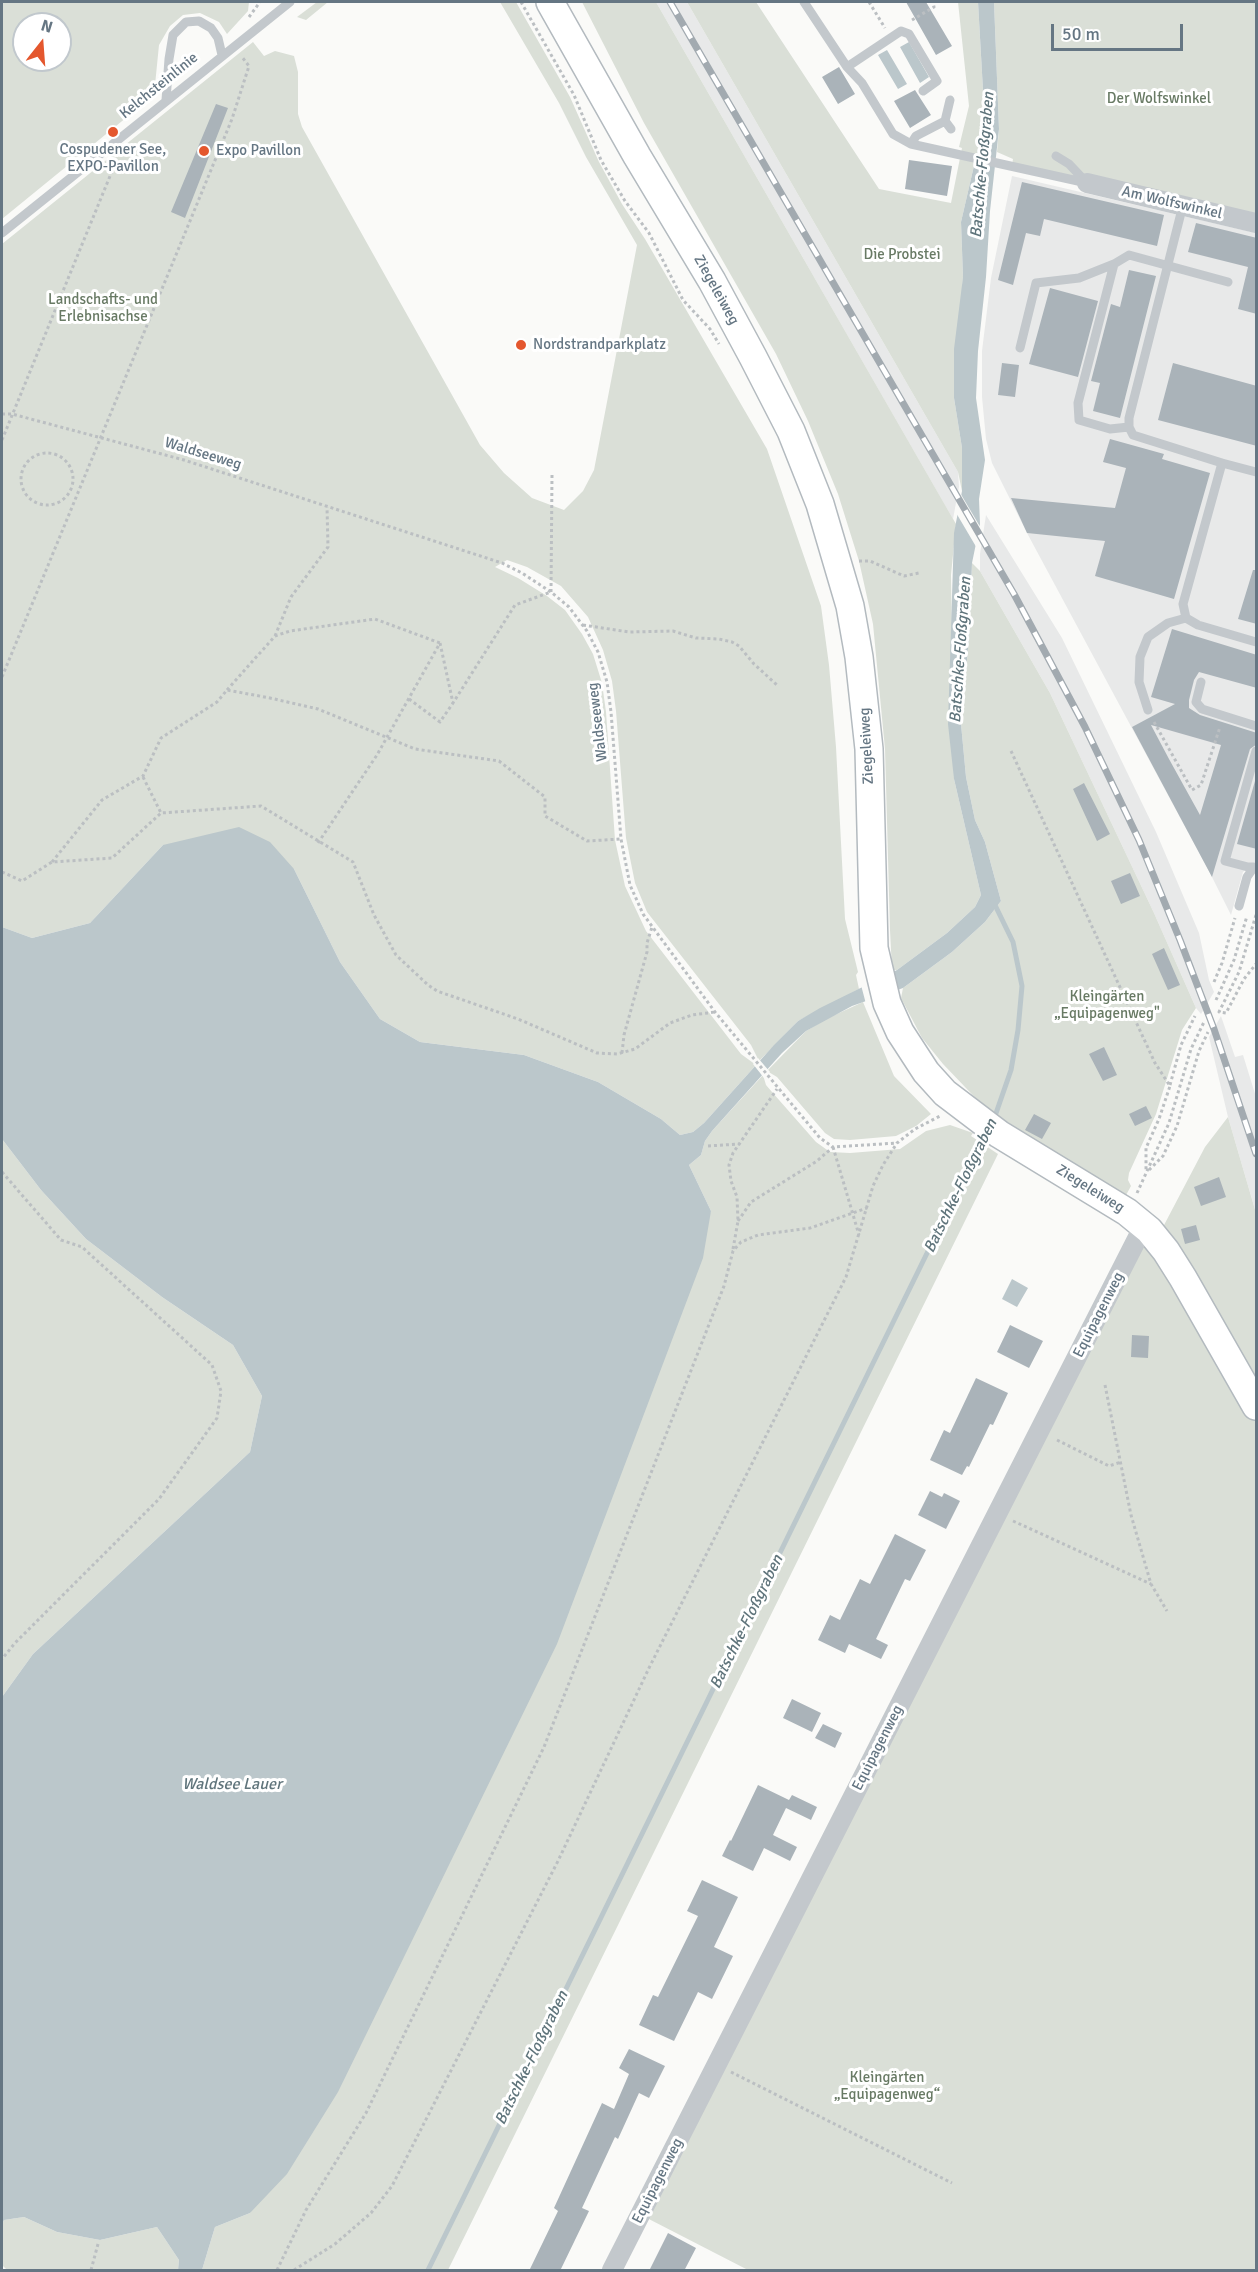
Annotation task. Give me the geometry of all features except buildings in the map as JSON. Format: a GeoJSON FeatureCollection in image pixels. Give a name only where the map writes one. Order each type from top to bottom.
{"type":"FeatureCollection","features":[{"type":"Feature","properties":{"kind":"main road","name":"Ziegeleiweg"},"geometry":{"type":"LineString","coordinates":[[550,2],[753,357],[802,458],[840,566],[850,606],[865,705],[869,749],[872,922],[879,975],[887,1004],[900,1032],[926,1072],[945,1093],[990,1127],[1127,1212],[1149,1230],[1183,1278],[1257,1406]]}},
{"type":"Feature","properties":{"kind":"street","name":"Am Wolfswinkel"},"geometry":{"type":"LineString","coordinates":[[1087,183],[1257,223]]}},
{"type":"Feature","properties":{"kind":"street","name":"Equipagenweg"},"geometry":{"type":"LineString","coordinates":[[612,2271],[1139,1235],[1149,1230]]}},
{"type":"Feature","properties":{"kind":"lane","name":"Kelchsteinlinie"},"geometry":{"type":"LineString","coordinates":[[2,232],[222,55],[280,5],[290,2]]}},
{"type":"Feature","properties":{"kind":"lane"},"geometry":{"type":"LineString","coordinates":[[804,2],[847,67],[862,83],[893,134],[911,144],[1087,183]]}},
{"type":"Feature","properties":{"kind":"lane"},"geometry":{"type":"LineString","coordinates":[[166,100],[173,35],[186,22],[199,21],[211,28],[218,38],[222,55]]}},
{"type":"Feature","properties":{"kind":"lane"},"geometry":{"type":"LineString","coordinates":[[847,67],[902,31],[909,34],[937,81],[923,91]]}},
{"type":"Feature","properties":{"kind":"lane"},"geometry":{"type":"LineString","coordinates":[[911,144],[916,136],[948,125],[950,100]]}},
{"type":"Feature","properties":{"kind":"lane"},"geometry":{"type":"LineString","coordinates":[[1056,156],[1069,164],[1087,183]]}},
{"type":"Feature","properties":{"kind":"lane"},"geometry":{"type":"LineString","coordinates":[[1183,205],[1129,418],[1129,427],[1133,435],[1257,472]]}},
{"type":"Feature","properties":{"kind":"lane"},"geometry":{"type":"LineString","coordinates":[[1020,348],[1036,283],[1079,278],[1114,264],[1128,255],[1228,282]]}},
{"type":"Feature","properties":{"kind":"lane"},"geometry":{"type":"LineString","coordinates":[[1114,264],[1078,404],[1080,420],[1110,429],[1129,427]]}},
{"type":"Feature","properties":{"kind":"lane"},"geometry":{"type":"LineString","coordinates":[[1222,463],[1183,604],[1186,618],[1198,626],[1257,642]]}},
{"type":"Feature","properties":{"kind":"lane"},"geometry":{"type":"LineString","coordinates":[[1148,710],[1139,682],[1140,657],[1148,637],[1168,623],[1186,618]]}},
{"type":"Feature","properties":{"kind":"lane"},"geometry":{"type":"LineString","coordinates":[[1201,682],[1196,702],[1202,709],[1257,726]]}},
{"type":"Feature","properties":{"kind":"lane"},"geometry":{"type":"LineString","coordinates":[[1239,906],[1247,877],[1255,867],[1225,861],[1257,751]]}},
{"type":"Feature","properties":{"kind":"path"},"geometry":{"type":"LineString","coordinates":[[521,2],[574,95],[613,181],[649,233],[683,300],[710,329],[721,348]]}},
{"type":"Feature","properties":{"kind":"path"},"geometry":{"type":"LineString","coordinates":[[869,2],[890,38]]}},
{"type":"Feature","properties":{"kind":"path"},"geometry":{"type":"LineString","coordinates":[[902,31],[907,23],[934,7],[933,2]]}},
{"type":"Feature","properties":{"kind":"path"},"geometry":{"type":"LineString","coordinates":[[2,677],[232,118],[249,66],[239,54]]}},
{"type":"Feature","properties":{"kind":"path"},"geometry":{"type":"LineString","coordinates":[[2,440],[116,163],[118,151]]}},
{"type":"Feature","properties":{"kind":"path","name":"Waldseeweg"},"geometry":{"type":"LineString","coordinates":[[2,414],[12,414],[184,460],[502,563],[551,592],[568,607],[582,625],[598,652],[607,682],[621,839],[630,885],[643,914],[715,1012],[820,1138],[833,1147]]}},
{"type":"Feature","properties":{"kind":"path"},"geometry":{"type":"LineString","coordinates":[[49,452],[57,454],[64,459],[72,473],[71,489],[60,501],[45,505],[37,502],[24,492],[21,476],[23,468],[34,456],[49,452]]}},
{"type":"Feature","properties":{"kind":"path"},"geometry":{"type":"LineString","coordinates":[[409,699],[440,722],[515,604],[551,592],[552,475]]}},
{"type":"Feature","properties":{"kind":"path"},"geometry":{"type":"LineString","coordinates":[[71,489],[78,492]]}},
{"type":"Feature","properties":{"kind":"path"},"geometry":{"type":"LineString","coordinates":[[2,872],[22,881],[52,862],[102,800],[143,776],[161,738],[217,702],[275,636],[291,597],[328,547],[327,507]]}},
{"type":"Feature","properties":{"kind":"path"},"geometry":{"type":"LineString","coordinates":[[840,566],[859,561],[870,561],[904,576],[919,573]]}},
{"type":"Feature","properties":{"kind":"path"},"geometry":{"type":"LineString","coordinates":[[275,636],[290,631],[375,619],[440,643]]}},
{"type":"Feature","properties":{"kind":"path"},"geometry":{"type":"LineString","coordinates":[[582,625],[629,632],[673,632],[696,638],[732,642],[740,646],[754,664],[777,685]]}},
{"type":"Feature","properties":{"kind":"path"},"geometry":{"type":"LineString","coordinates":[[440,643],[453,703]]}},
{"type":"Feature","properties":{"kind":"path"},"geometry":{"type":"LineString","coordinates":[[318,843],[387,738],[440,643]]}},
{"type":"Feature","properties":{"kind":"path"},"geometry":{"type":"LineString","coordinates":[[227,690],[318,709],[415,749],[499,761],[545,797],[545,816],[587,841],[621,839]]}},
{"type":"Feature","properties":{"kind":"path"},"geometry":{"type":"LineString","coordinates":[[1148,710],[1192,790],[1202,785],[1224,716]]}},
{"type":"Feature","properties":{"kind":"path"},"geometry":{"type":"LineString","coordinates":[[1011,751],[1155,1063],[1170,1086]]}},
{"type":"Feature","properties":{"kind":"path"},"geometry":{"type":"LineString","coordinates":[[143,776],[161,813]]}},
{"type":"Feature","properties":{"kind":"path"},"geometry":{"type":"LineString","coordinates":[[52,862],[112,858],[161,813],[261,806],[318,843],[353,862],[374,915],[396,955],[437,991],[518,1019],[597,1053],[617,1054],[635,1049],[670,1023],[692,1015],[715,1012]]}},
{"type":"Feature","properties":{"kind":"path"},"geometry":{"type":"LineString","coordinates":[[1214,982],[1239,906]]}},
{"type":"Feature","properties":{"kind":"path"},"geometry":{"type":"LineString","coordinates":[[1216,1000],[1234,960],[1248,914]]}},
{"type":"Feature","properties":{"kind":"path"},"geometry":{"type":"LineString","coordinates":[[1257,915],[1239,972],[1219,1012],[1226,1013],[1244,979],[1257,964]]}},
{"type":"Feature","properties":{"kind":"path"},"geometry":{"type":"LineString","coordinates":[[622,1053],[624,1035],[652,927]]}},
{"type":"Feature","properties":{"kind":"path"},"geometry":{"type":"LineString","coordinates":[[1146,1174],[1146,1148],[1160,1119],[1181,1045],[1195,1016]]}},
{"type":"Feature","properties":{"kind":"path"},"geometry":{"type":"LineString","coordinates":[[1133,1202],[1169,1123],[1191,1049],[1204,1022]]}},
{"type":"Feature","properties":{"kind":"path"},"geometry":{"type":"LineString","coordinates":[[1146,1174],[1163,1156],[1177,1126],[1199,1052],[1208,1032]]}},
{"type":"Feature","properties":{"kind":"path"},"geometry":{"type":"LineString","coordinates":[[277,2271],[306,2210],[366,2113],[544,1747],[724,1286],[738,1221],[737,1197],[731,1181],[729,1165],[739,1144],[777,1088]]}},
{"type":"Feature","properties":{"kind":"path"},"geometry":{"type":"LineString","coordinates":[[294,2271],[342,2238],[371,2212],[392,2186],[558,1861],[649,1668],[846,1277],[883,1165],[897,1143],[915,1129],[940,1116]]}},
{"type":"Feature","properties":{"kind":"path"},"geometry":{"type":"LineString","coordinates":[[738,1221],[752,1202],[817,1161],[833,1147],[897,1143]]}},
{"type":"Feature","properties":{"kind":"path"},"geometry":{"type":"LineString","coordinates":[[708,1146],[739,1144]]}},
{"type":"Feature","properties":{"kind":"path"},"geometry":{"type":"LineString","coordinates":[[833,1147],[859,1236]]}},
{"type":"Feature","properties":{"kind":"path"},"geometry":{"type":"LineString","coordinates":[[2,1172],[62,1240],[82,1247],[212,1365],[221,1391],[217,1419],[159,1499],[2,1659]]}},
{"type":"Feature","properties":{"kind":"path"},"geometry":{"type":"LineString","coordinates":[[733,1251],[741,1242],[758,1234],[810,1228],[867,1208]]}},
{"type":"Feature","properties":{"kind":"path"},"geometry":{"type":"LineString","coordinates":[[1105,1385],[1131,1515],[1151,1584],[1167,1611]]}},
{"type":"Feature","properties":{"kind":"path"},"geometry":{"type":"LineString","coordinates":[[1057,1440],[1109,1466],[1120,1462]]}},
{"type":"Feature","properties":{"kind":"path"},"geometry":{"type":"LineString","coordinates":[[998,1514],[1151,1584]]}},
{"type":"Feature","properties":{"kind":"path"},"geometry":{"type":"LineString","coordinates":[[717,2065],[952,2183]]}},
{"type":"Feature","properties":{"kind":"path"},"geometry":{"type":"LineString","coordinates":[[91,2271],[98,2244]]}},
{"type":"Feature","properties":{"kind":"shaded area"},"geometry":{"type":"Polygon","coordinates":[[[656,2],[687,2],[958,472],[959,487],[953,519],[656,2]]]}},
{"type":"Feature","properties":{"kind":"shaded area"},"geometry":{"type":"Polygon","coordinates":[[[1012,176],[1256,233],[1256,861],[1243,872],[1231,915],[992,463],[986,439],[982,397],[982,351],[991,278],[1012,176]]]}},
{"type":"Feature","properties":{"kind":"shaded area"},"geometry":{"type":"Polygon","coordinates":[[[986,515],[1062,638],[1156,832],[1199,933],[1209,980],[1214,992],[1201,1014],[1196,1008],[1154,913],[1050,693],[980,571],[980,554],[986,515]]]}},
{"type":"Feature","properties":{"kind":"shaded area"},"geometry":{"type":"Polygon","coordinates":[[[1221,1016],[1235,1057],[1243,1055],[1256,1097],[1256,1213],[1228,1117],[1209,1037],[1221,1016]]]}},
{"type":"Feature","properties":{"kind":"green space"},"geometry":{"type":"Polygon","coordinates":[[[2,2],[249,2],[248,11],[227,34],[219,22],[200,13],[183,15],[170,26],[159,45],[154,95],[2,219],[2,2]]]}},
{"type":"Feature","properties":{"kind":"green space"},"geometry":{"type":"Polygon","coordinates":[[[317,2],[328,2],[306,20],[297,17],[317,2]]]}},
{"type":"Feature","properties":{"kind":"green space","name":"Landschafts- und Erlebnisachse"},"geometry":{"type":"Polygon","coordinates":[[[500,2],[516,2],[570,97],[599,162],[622,204],[645,239],[767,449],[821,606],[836,747],[845,919],[858,972],[856,975],[859,989],[798,1021],[759,1061],[751,1045],[647,912],[635,883],[626,838],[612,681],[603,650],[588,617],[561,586],[527,567],[507,560],[495,567],[518,578],[565,610],[593,654],[602,683],[606,712],[615,840],[625,886],[646,931],[741,1054],[756,1065],[704,1123],[693,1132],[680,1135],[661,1119],[598,1082],[524,1055],[420,1042],[380,1019],[340,962],[294,869],[163,845],[90,923],[32,938],[2,927],[2,244],[253,42],[264,56],[275,51],[294,56],[298,72],[298,114],[302,127],[480,445],[504,473],[532,498],[564,510],[583,491],[594,470],[637,245],[500,2]]]}},
{"type":"Feature","properties":{"kind":"green space"},"geometry":{"type":"Polygon","coordinates":[[[582,2],[656,2],[956,524],[951,575],[954,779],[981,895],[975,907],[947,933],[897,970],[892,970],[885,749],[873,624],[859,561],[838,494],[808,421],[776,354],[644,123],[582,2]]]}},
{"type":"Feature","properties":{"kind":"green space","name":"Die Probstei"},"geometry":{"type":"Polygon","coordinates":[[[687,2],[756,2],[879,189],[951,203],[962,148],[959,147],[969,106],[958,2],[978,2],[984,108],[982,131],[961,222],[963,277],[954,398],[962,448],[962,491],[958,472],[687,2]]]}},
{"type":"Feature","properties":{"kind":"green space","name":"Der Wolfswinkel"},"geometry":{"type":"Polygon","coordinates":[[[994,2],[1256,2],[1256,223],[1012,165],[1013,159],[997,152],[999,129],[994,2]]]}},
{"type":"Feature","properties":{"kind":"green space","name":"Kleingärten „Equipagenweg\""},"geometry":{"type":"Polygon","coordinates":[[[972,563],[980,571],[1050,693],[1154,913],[1196,1008],[1182,1030],[1156,1114],[1129,1173],[1128,1180],[1131,1186],[1125,1197],[987,1110],[943,1064],[922,1038],[901,998],[903,988],[952,952],[985,922],[1001,901],[985,842],[975,820],[966,777],[961,724],[969,638],[972,563]]]}},
{"type":"Feature","properties":{"kind":"green space"},"geometry":{"type":"Polygon","coordinates":[[[863,1002],[894,1076],[931,1114],[916,1126],[896,1136],[834,1139],[825,1133],[777,1077],[767,1071],[806,1031],[863,1002]]]}},
{"type":"Feature","properties":{"kind":"green space"},"geometry":{"type":"Polygon","coordinates":[[[763,1075],[766,1085],[772,1092],[816,1142],[830,1152],[850,1153],[900,1149],[926,1131],[950,1125],[973,1133],[971,1136],[998,1154],[448,2270],[202,2270],[215,2227],[250,2213],[711,1211],[689,1165],[701,1155],[705,1141],[712,1131],[763,1075]]]}},
{"type":"Feature","properties":{"kind":"green space"},"geometry":{"type":"Polygon","coordinates":[[[1228,1117],[1256,1213],[1256,1381],[1163,1227],[1205,1147],[1228,1117]]]}},
{"type":"Feature","properties":{"kind":"green space"},"geometry":{"type":"Polygon","coordinates":[[[2,1139],[41,1190],[86,1239],[162,1297],[233,1345],[262,1396],[250,1452],[33,1654],[2,1697],[2,1139]]]}},
{"type":"Feature","properties":{"kind":"green space","name":"Kleingärten „Equipagenweg“"},"geometry":{"type":"Polygon","coordinates":[[[1139,1235],[1256,1406],[1256,2270],[748,2270],[641,2215],[1139,1235]]]}},
{"type":"Feature","properties":{"kind":"green space"},"geometry":{"type":"Polygon","coordinates":[[[24,2217],[57,2232],[100,2240],[157,2227],[179,2260],[178,2270],[6,2269],[2,2265],[2,2224],[4,2220],[24,2217]]]}},
{"type":"Feature","properties":{"kind":"water","name":"Waldsee Lauer"},"geometry":{"type":"Polygon","coordinates":[[[978,2],[994,2],[999,129],[978,351],[976,398],[985,460],[979,499],[980,524],[972,563],[969,638],[961,724],[966,777],[975,820],[985,842],[1001,901],[985,922],[952,952],[903,988],[852,1006],[806,1031],[782,1053],[712,1131],[705,1141],[701,1155],[689,1165],[711,1211],[703,1258],[557,1644],[338,2092],[287,2174],[250,2213],[215,2227],[202,2270],[178,2270],[179,2260],[157,2227],[100,2240],[57,2232],[24,2217],[4,2220],[2,2224],[2,1697],[33,1654],[250,1452],[262,1396],[233,1345],[162,1297],[86,1239],[41,1190],[2,1139],[2,927],[32,938],[90,923],[163,845],[239,827],[270,842],[294,869],[340,962],[380,1019],[420,1042],[524,1055],[598,1082],[661,1119],[680,1135],[693,1132],[704,1123],[798,1021],[897,970],[947,933],[975,907],[981,895],[954,779],[948,724],[954,533],[962,491],[962,448],[954,398],[954,349],[963,277],[961,222],[982,131],[984,108],[978,2]]]}},
{"type":"Feature","properties":{"kind":"water"},"geometry":{"type":"Polygon","coordinates":[[[909,42],[929,77],[920,83],[900,47],[909,42]]]}},
{"type":"Feature","properties":{"kind":"water"},"geometry":{"type":"Polygon","coordinates":[[[887,50],[907,84],[898,89],[878,55],[887,50]]]}},
{"type":"Feature","properties":{"kind":"water"},"geometry":{"type":"Polygon","coordinates":[[[1012,1279],[1028,1288],[1017,1307],[1002,1299],[1012,1279]]]}},
{"type":"Feature","properties":{"kind":"pier"},"geometry":{"type":"Polygon","coordinates":[[[959,491],[982,530],[978,550],[955,511],[959,491]]]}},
{"type":"Feature","properties":{"kind":"pier"},"geometry":{"type":"Polygon","coordinates":[[[882,974],[896,983],[899,992],[866,1004],[861,985],[882,974]]]}},
{"type":"Feature","properties":{"kind":"pier"},"geometry":{"type":"Polygon","coordinates":[[[758,1058],[770,1072],[764,1078],[753,1064],[758,1058]]]}},
{"type":"Feature","properties":{"kind":"waterway","name":"Batschke‐Floßgraben"},"geometry":{"type":"LineString","coordinates":[[993,901],[1013,942],[1022,986],[1011,1070],[994,1119]]}},
{"type":"Feature","properties":{"kind":"waterway","name":"Batschke‐Floßgraben"},"geometry":{"type":"LineString","coordinates":[[428,2270],[986,1133]]}},
{"type":"Feature","properties":{"kind":"railway"},"geometry":{"type":"LineString","coordinates":[[670,2],[1014,594],[1085,727],[1139,840],[1180,940],[1214,1029],[1256,1154]]}},
{"type":"Feature","properties":{"kind":"place","name":"Cospudener See, EXPO-Pavillon"},"geometry":{"type":"Point","coordinates":[113,132]}},
{"type":"Feature","properties":{"kind":"place","name":"Expo Pavillon"},"geometry":{"type":"Point","coordinates":[204,151]}},
{"type":"Feature","properties":{"kind":"place","name":"Nordstrandparkplatz"},"geometry":{"type":"Point","coordinates":[521,345]}}]}
